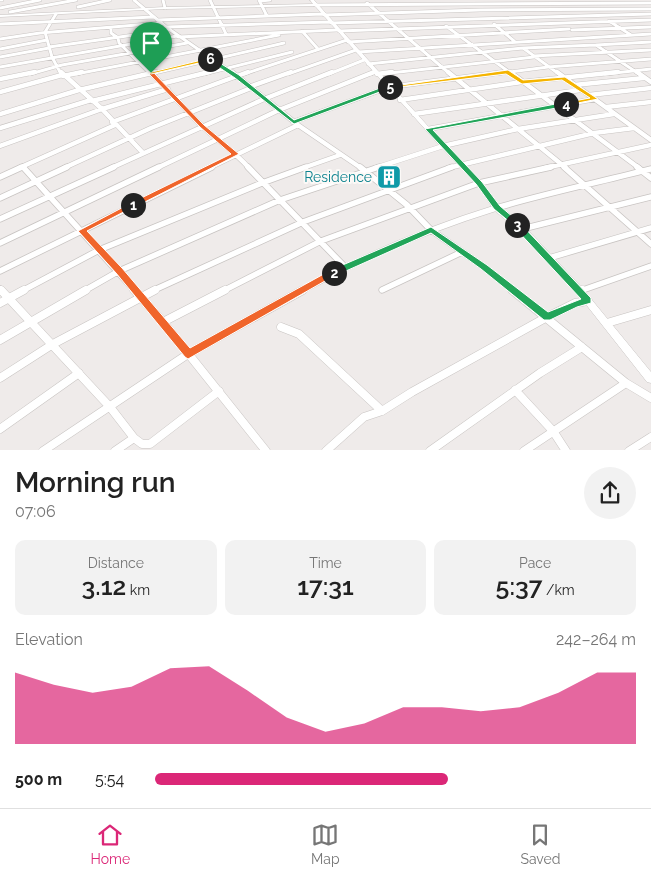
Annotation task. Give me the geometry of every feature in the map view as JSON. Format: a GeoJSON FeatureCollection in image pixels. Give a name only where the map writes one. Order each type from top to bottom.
{"type":"FeatureCollection","features":[{"type":"Feature","properties":{"kind":"street"},"geometry":{"type":"LineString","coordinates":[[1,0],[7,6],[10,14]]}},
{"type":"Feature","properties":{"kind":"street"},"geometry":{"type":"LineString","coordinates":[[0,8],[40,0]]}},
{"type":"Feature","properties":{"kind":"street"},"geometry":{"type":"LineString","coordinates":[[0,16],[73,0],[84,12]]}},
{"type":"Feature","properties":{"kind":"street"},"geometry":{"type":"LineString","coordinates":[[78,7],[110,0]]}},
{"type":"Feature","properties":{"kind":"street"},"geometry":{"type":"LineString","coordinates":[[134,0],[187,43],[237,76],[296,124],[364,171],[410,208],[431,230],[547,317],[626,384],[651,398]]}},
{"type":"Feature","properties":{"kind":"street"},"geometry":{"type":"LineString","coordinates":[[163,0],[165,8]]}},
{"type":"Feature","properties":{"kind":"street"},"geometry":{"type":"LineString","coordinates":[[211,0],[226,34]]}},
{"type":"Feature","properties":{"kind":"street"},"geometry":{"type":"LineString","coordinates":[[270,0],[260,0],[262,7],[284,43],[297,56]]}},
{"type":"Feature","properties":{"kind":"street"},"geometry":{"type":"LineString","coordinates":[[429,0],[433,3]]}},
{"type":"Feature","properties":{"kind":"street"},"geometry":{"type":"LineString","coordinates":[[579,0],[619,28],[651,44]]}},
{"type":"Feature","properties":{"kind":"street"},"geometry":{"type":"LineString","coordinates":[[619,0],[626,3]]}},
{"type":"Feature","properties":{"kind":"street"},"geometry":{"type":"LineString","coordinates":[[10,14],[56,14],[165,8],[262,7],[314,2],[433,3],[533,1],[651,3]]}},
{"type":"Feature","properties":{"kind":"street"},"geometry":{"type":"LineString","coordinates":[[533,1],[570,30],[648,80]]}},
{"type":"Feature","properties":{"kind":"street"},"geometry":{"type":"LineString","coordinates":[[314,2],[400,100],[479,183],[485,195],[522,229],[580,291],[647,369],[651,379]]}},
{"type":"Feature","properties":{"kind":"street"},"geometry":{"type":"LineString","coordinates":[[368,2],[428,57],[585,184],[651,244]]}},
{"type":"Feature","properties":{"kind":"street"},"geometry":{"type":"LineString","coordinates":[[476,2],[480,10],[513,41],[651,140]]}},
{"type":"Feature","properties":{"kind":"street"},"geometry":{"type":"LineString","coordinates":[[417,3],[469,44],[576,120],[651,178]]}},
{"type":"Feature","properties":{"kind":"street"},"geometry":{"type":"LineString","coordinates":[[630,3],[650,15]]}},
{"type":"Feature","properties":{"kind":"street"},"geometry":{"type":"LineString","coordinates":[[0,24],[425,11],[651,9]]}},
{"type":"Feature","properties":{"kind":"street"},"geometry":{"type":"LineString","coordinates":[[56,14],[45,32],[46,40],[56,66],[63,76],[102,109],[113,124],[143,153]]}},
{"type":"Feature","properties":{"kind":"street"},"geometry":{"type":"LineString","coordinates":[[0,58],[167,28],[271,23],[650,15]]}},
{"type":"Feature","properties":{"kind":"street"},"geometry":{"type":"LineString","coordinates":[[0,39],[45,32],[111,28],[157,20]]}},
{"type":"Feature","properties":{"kind":"street"},"geometry":{"type":"LineString","coordinates":[[0,67],[178,36],[651,20]]}},
{"type":"Feature","properties":{"kind":"street"},"geometry":{"type":"LineString","coordinates":[[0,177],[113,124],[237,76],[348,41],[457,34],[651,27]]}},
{"type":"Feature","properties":{"kind":"street"},"geometry":{"type":"LineString","coordinates":[[111,28],[112,33],[128,53],[162,83],[202,126],[236,154],[345,267]]}},
{"type":"Feature","properties":{"kind":"street"},"geometry":{"type":"LineString","coordinates":[[302,31],[318,49]]}},
{"type":"Feature","properties":{"kind":"street"},"geometry":{"type":"LineString","coordinates":[[0,92],[63,76],[198,51],[278,33]]}},
{"type":"Feature","properties":{"kind":"street"},"geometry":{"type":"LineString","coordinates":[[0,198],[189,112],[250,88],[357,51],[651,34]]}},
{"type":"Feature","properties":{"kind":"street"},"geometry":{"type":"LineString","coordinates":[[0,49],[46,40]]}},
{"type":"Feature","properties":{"kind":"street"},"geometry":{"type":"LineString","coordinates":[[0,219],[264,99],[366,62],[523,48],[645,42]]}},
{"type":"Feature","properties":{"kind":"street"},"geometry":{"type":"LineString","coordinates":[[0,79],[56,66],[187,43]]}},
{"type":"Feature","properties":{"kind":"street"},"geometry":{"type":"LineString","coordinates":[[0,114],[79,90],[284,43]]}},
{"type":"Feature","properties":{"kind":"street"},"geometry":{"type":"LineString","coordinates":[[0,243],[278,110],[376,73],[442,68],[534,57],[651,50]]}},
{"type":"Feature","properties":{"kind":"street"},"geometry":{"type":"LineString","coordinates":[[0,128],[92,100],[222,67],[292,52]]}},
{"type":"Feature","properties":{"kind":"street"},"geometry":{"type":"LineString","coordinates":[[0,271],[296,124],[389,87],[548,67],[651,59]]}},
{"type":"Feature","properties":{"kind":"street"},"geometry":{"type":"LineString","coordinates":[[400,100],[522,82],[651,69]]}},
{"type":"Feature","properties":{"kind":"street"},"geometry":{"type":"LineString","coordinates":[[574,85],[648,80]]}},
{"type":"Feature","properties":{"kind":"street"},"geometry":{"type":"LineString","coordinates":[[588,95],[651,88]]}},
{"type":"Feature","properties":{"kind":"street"},"geometry":{"type":"LineString","coordinates":[[0,146],[102,109],[168,89]]}},
{"type":"Feature","properties":{"kind":"street"},"geometry":{"type":"LineString","coordinates":[[414,114],[580,90]]}},
{"type":"Feature","properties":{"kind":"street"},"geometry":{"type":"LineString","coordinates":[[428,129],[595,99]]}},
{"type":"Feature","properties":{"kind":"street"},"geometry":{"type":"LineString","coordinates":[[606,108],[651,102]]}},
{"type":"Feature","properties":{"kind":"street"},"geometry":{"type":"LineString","coordinates":[[0,340],[119,271],[280,200],[443,146],[518,129],[614,114]]}},
{"type":"Feature","properties":{"kind":"street"},"geometry":{"type":"LineString","coordinates":[[0,378],[53,344],[140,297],[303,222],[460,164],[594,134],[634,128]]}},
{"type":"Feature","properties":{"kind":"street"},"geometry":{"type":"LineString","coordinates":[[163,322],[321,241],[410,208],[479,183],[651,145]]}},
{"type":"Feature","properties":{"kind":"street"},"geometry":{"type":"LineString","coordinates":[[0,303],[99,250],[262,183],[340,155]]}},
{"type":"Feature","properties":{"kind":"street"},"geometry":{"type":"LineString","coordinates":[[23,167],[50,195],[62,212],[119,271],[163,322],[266,450]]}},
{"type":"Feature","properties":{"kind":"street"},"geometry":{"type":"LineString","coordinates":[[43,450],[188,354],[345,267],[431,230],[497,208],[585,184],[651,169]]}},
{"type":"Feature","properties":{"kind":"street"},"geometry":{"type":"LineString","coordinates":[[522,229],[651,197]]}},
{"type":"Feature","properties":{"kind":"street"},"geometry":{"type":"LineString","coordinates":[[549,258],[651,228]]}},
{"type":"Feature","properties":{"kind":"street"},"geometry":{"type":"LineString","coordinates":[[382,290],[462,252]]}},
{"type":"Feature","properties":{"kind":"street"},"geometry":{"type":"LineString","coordinates":[[580,291],[651,266]]}},
{"type":"Feature","properties":{"kind":"street"},"geometry":{"type":"LineString","coordinates":[[0,289],[53,344],[110,407],[134,438],[142,444],[150,444],[219,391]]}},
{"type":"Feature","properties":{"kind":"street"},"geometry":{"type":"LineString","coordinates":[[326,450],[364,417],[382,411],[412,392],[547,317],[575,304],[588,301]]}},
{"type":"Feature","properties":{"kind":"street"},"geometry":{"type":"LineString","coordinates":[[608,323],[651,310]]}},
{"type":"Feature","properties":{"kind":"street"},"geometry":{"type":"LineString","coordinates":[[281,327],[299,334],[382,411]]}},
{"type":"Feature","properties":{"kind":"street"},"geometry":{"type":"LineString","coordinates":[[430,450],[515,390],[582,347]]}},
{"type":"Feature","properties":{"kind":"street"},"geometry":{"type":"LineString","coordinates":[[0,429],[79,373]]}},
{"type":"Feature","properties":{"kind":"street"},"geometry":{"type":"LineString","coordinates":[[524,450],[626,384]]}},
{"type":"Feature","properties":{"kind":"street"},"geometry":{"type":"LineString","coordinates":[[515,390],[553,431],[566,450]]}},
{"type":"Feature","properties":{"kind":"street"},"geometry":{"type":"LineString","coordinates":[[629,450],[651,437]]}},
{"type":"Feature","properties":{"kind":"street"},"geometry":{"type":"LineString","coordinates":[[114,450],[134,438]]}},
{"type":"Feature","properties":{"kind":"place","name":"Residence"},"geometry":{"type":"Point","coordinates":[389,177]}},
{"type":"Feature","properties":{"kind":"route"},"geometry":{"type":"LineString","coordinates":[[210,59],[237,76],[294,122],[389,87],[508,72],[522,82],[563,78],[595,99],[428,129],[479,183],[485,195],[497,208],[522,229],[588,301],[568,306],[547,317],[484,267],[431,230],[345,267],[188,354],[163,322],[82,231],[236,154],[202,126],[151,73],[210,59]]}}]}
